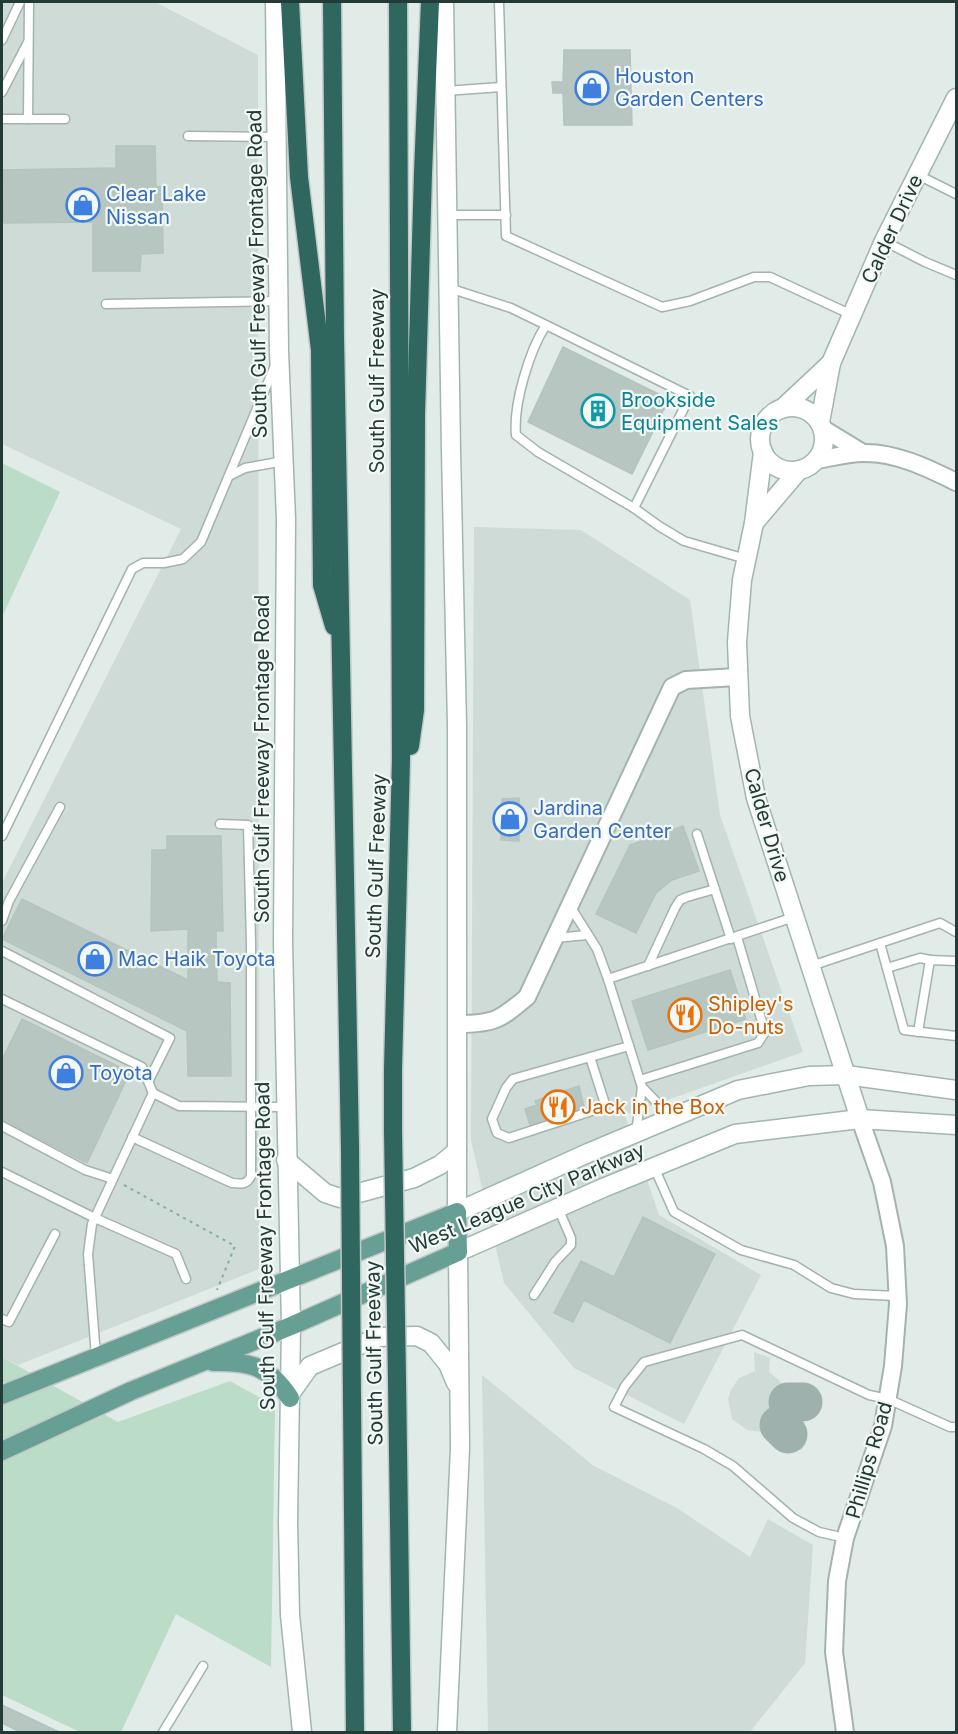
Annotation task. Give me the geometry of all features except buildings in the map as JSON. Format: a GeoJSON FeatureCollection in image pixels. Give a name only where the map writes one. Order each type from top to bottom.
{"type":"FeatureCollection","features":[{"type":"Feature","properties":{"kind":"highway"},"geometry":{"type":"LineString","coordinates":[[290,2],[299,177],[320,350],[322,585],[341,651]]}},
{"type":"Feature","properties":{"kind":"highway","name":"South Gulf Freeway"},"geometry":{"type":"LineString","coordinates":[[332,2],[335,338],[350,1148],[355,1732]]}},
{"type":"Feature","properties":{"kind":"highway","name":"South Gulf Freeway"},"geometry":{"type":"LineString","coordinates":[[398,2],[401,747],[393,1131],[402,1732]]}},
{"type":"Feature","properties":{"kind":"highway"},"geometry":{"type":"LineString","coordinates":[[399,846],[415,710],[416,414],[430,2]]}},
{"type":"Feature","properties":{"kind":"main road","name":"South Gulf Freeway Frontage Road"},"geometry":{"type":"LineString","coordinates":[[275,2],[279,357],[286,519],[283,931],[291,1326],[288,1522],[290,1615],[302,1732]]}},
{"type":"Feature","properties":{"kind":"main road"},"geometry":{"type":"LineString","coordinates":[[444,2],[457,725],[457,1212],[460,1390],[460,1452],[447,1732]]}},
{"type":"Feature","properties":{"kind":"main road","name":"Calder Drive"},"geometry":{"type":"LineString","coordinates":[[821,425],[831,363],[884,242],[957,98]]}},
{"type":"Feature","properties":{"kind":"main road","name":"Calder Drive"},"geometry":{"type":"LineString","coordinates":[[783,408],[831,363]]}},
{"type":"Feature","properties":{"kind":"main road"},"geometry":{"type":"LineString","coordinates":[[783,408],[804,409],[821,425],[824,442],[822,452],[808,467],[788,471],[769,461],[763,452],[760,441],[765,420],[783,408]]}},
{"type":"Feature","properties":{"kind":"main road","name":"Calder Drive"},"geometry":{"type":"LineString","coordinates":[[763,452],[742,580],[736,642],[740,716],[756,798],[860,1119]]}},
{"type":"Feature","properties":{"kind":"main road","name":"Calder Drive"},"geometry":{"type":"LineString","coordinates":[[753,523],[798,470]]}},
{"type":"Feature","properties":{"kind":"main road","name":"West League City Parkway"},"geometry":{"type":"LineString","coordinates":[[2,1395],[457,1212],[738,1090],[809,1076],[846,1075],[957,1090]]}},
{"type":"Feature","properties":{"kind":"main road","name":"West League City Parkway"},"geometry":{"type":"LineString","coordinates":[[2,1451],[131,1391],[291,1326],[558,1208],[735,1134],[860,1119],[957,1125]]}},
{"type":"Feature","properties":{"kind":"main road"},"geometry":{"type":"LineString","coordinates":[[286,1160],[325,1192],[340,1198],[414,1178],[440,1165],[458,1151]]}},
{"type":"Feature","properties":{"kind":"main road"},"geometry":{"type":"LineString","coordinates":[[199,1363],[240,1361],[265,1370],[282,1385],[290,1396],[310,1366],[379,1337],[417,1336],[431,1343],[448,1364],[460,1390]]}},
{"type":"Feature","properties":{"kind":"street"},"geometry":{"type":"LineString","coordinates":[[821,425],[863,453]]}},
{"type":"Feature","properties":{"kind":"street"},"geometry":{"type":"LineString","coordinates":[[816,460],[863,453],[885,456],[927,467],[957,482]]}},
{"type":"Feature","properties":{"kind":"street"},"geometry":{"type":"LineString","coordinates":[[458,1024],[483,1024],[503,1018],[527,997],[672,687],[686,680],[737,677]]}},
{"type":"Feature","properties":{"kind":"street","name":"Phillips Road"},"geometry":{"type":"LineString","coordinates":[[845,1732],[834,1652],[837,1581],[845,1538],[883,1426],[893,1366],[897,1296],[895,1246],[882,1182],[860,1119]]}},
{"type":"Feature","properties":{"kind":"lane"},"geometry":{"type":"LineString","coordinates":[[2,40],[20,2]]}},
{"type":"Feature","properties":{"kind":"lane"},"geometry":{"type":"LineString","coordinates":[[28,119],[29,2]]}},
{"type":"Feature","properties":{"kind":"lane"},"geometry":{"type":"LineString","coordinates":[[499,2],[506,236],[662,307],[690,301],[754,277],[770,277],[852,315]]}},
{"type":"Feature","properties":{"kind":"lane"},"geometry":{"type":"LineString","coordinates":[[2,92],[29,40]]}},
{"type":"Feature","properties":{"kind":"lane"},"geometry":{"type":"LineString","coordinates":[[445,91],[501,87]]}},
{"type":"Feature","properties":{"kind":"lane"},"geometry":{"type":"LineString","coordinates":[[2,119],[65,118]]}},
{"type":"Feature","properties":{"kind":"lane"},"geometry":{"type":"LineString","coordinates":[[188,136],[276,136]]}},
{"type":"Feature","properties":{"kind":"lane"},"geometry":{"type":"LineString","coordinates":[[918,175],[957,194]]}},
{"type":"Feature","properties":{"kind":"lane"},"geometry":{"type":"LineString","coordinates":[[448,215],[506,215]]}},
{"type":"Feature","properties":{"kind":"lane"},"geometry":{"type":"LineString","coordinates":[[884,242],[957,275]]}},
{"type":"Feature","properties":{"kind":"lane"},"geometry":{"type":"LineString","coordinates":[[449,288],[511,308],[690,396],[634,508]]}},
{"type":"Feature","properties":{"kind":"lane"},"geometry":{"type":"LineString","coordinates":[[106,304],[278,301]]}},
{"type":"Feature","properties":{"kind":"lane"},"geometry":{"type":"LineString","coordinates":[[546,325],[536,340],[519,400],[514,419],[516,435],[538,452],[634,508],[684,541],[746,559]]}},
{"type":"Feature","properties":{"kind":"lane"},"geometry":{"type":"LineString","coordinates":[[2,836],[132,569],[143,563],[164,563],[183,559],[201,542],[279,357]]}},
{"type":"Feature","properties":{"kind":"lane"},"geometry":{"type":"LineString","coordinates":[[228,476],[244,468],[284,461]]}},
{"type":"Feature","properties":{"kind":"lane"},"geometry":{"type":"LineString","coordinates":[[2,921],[9,901],[60,807]]}},
{"type":"Feature","properties":{"kind":"lane"},"geometry":{"type":"LineString","coordinates":[[132,1137],[232,1183],[242,1184],[251,1176],[251,944],[248,825],[220,824]]}},
{"type":"Feature","properties":{"kind":"lane"},"geometry":{"type":"LineString","coordinates":[[641,1083],[758,1043],[765,1032],[697,834]]}},
{"type":"Feature","properties":{"kind":"lane"},"geometry":{"type":"LineString","coordinates":[[648,966],[680,900],[715,889]]}},
{"type":"Feature","properties":{"kind":"lane"},"geometry":{"type":"LineString","coordinates":[[570,906],[597,949],[641,1083],[672,1118]]}},
{"type":"Feature","properties":{"kind":"lane"},"geometry":{"type":"LineString","coordinates":[[608,979],[795,917]]}},
{"type":"Feature","properties":{"kind":"lane"},"geometry":{"type":"LineString","coordinates":[[811,966],[940,923],[957,932]]}},
{"type":"Feature","properties":{"kind":"lane"},"geometry":{"type":"LineString","coordinates":[[555,938],[587,935]]}},
{"type":"Feature","properties":{"kind":"lane"},"geometry":{"type":"LineString","coordinates":[[880,943],[904,1030],[957,1036]]}},
{"type":"Feature","properties":{"kind":"lane"},"geometry":{"type":"LineString","coordinates":[[2,951],[170,1038],[149,1080]]}},
{"type":"Feature","properties":{"kind":"lane"},"geometry":{"type":"LineString","coordinates":[[887,969],[920,958],[957,961]]}},
{"type":"Feature","properties":{"kind":"lane"},"geometry":{"type":"LineString","coordinates":[[918,1032],[930,960]]}},
{"type":"Feature","properties":{"kind":"lane"},"geometry":{"type":"LineString","coordinates":[[2,999],[142,1067],[153,1093],[92,1224],[88,1254],[96,1356]]}},
{"type":"Feature","properties":{"kind":"lane"},"geometry":{"type":"LineString","coordinates":[[590,1057],[605,1104],[601,1108],[509,1138],[497,1133],[492,1119],[506,1088],[513,1079],[590,1057],[629,1046]]}},
{"type":"Feature","properties":{"kind":"lane"},"geometry":{"type":"LineString","coordinates":[[636,1133],[641,1083]]}},
{"type":"Feature","properties":{"kind":"lane"},"geometry":{"type":"LineString","coordinates":[[153,1093],[179,1106],[285,1107]]}},
{"type":"Feature","properties":{"kind":"lane"},"geometry":{"type":"LineString","coordinates":[[2,1126],[85,1170],[113,1179]]}},
{"type":"Feature","properties":{"kind":"lane"},"geometry":{"type":"LineString","coordinates":[[654,1167],[668,1203],[674,1212],[741,1250],[794,1265],[831,1288],[854,1294],[897,1296]]}},
{"type":"Feature","properties":{"kind":"lane"},"geometry":{"type":"LineString","coordinates":[[2,1172],[95,1218],[176,1254],[186,1279]]}},
{"type":"Feature","properties":{"kind":"lane"},"geometry":{"type":"LineString","coordinates":[[534,1295],[555,1262],[571,1245],[571,1238],[558,1208]]}},
{"type":"Feature","properties":{"kind":"lane"},"geometry":{"type":"LineString","coordinates":[[2,1319],[9,1322],[55,1234]]}},
{"type":"Feature","properties":{"kind":"lane"},"geometry":{"type":"LineString","coordinates":[[845,1538],[819,1532],[793,1518],[733,1466],[704,1449],[614,1407],[625,1386],[644,1362],[742,1335],[869,1395],[888,1399],[950,1427],[957,1427]]}},
{"type":"Feature","properties":{"kind":"lane"},"geometry":{"type":"LineString","coordinates":[[163,1732],[203,1666]]}},
{"type":"Feature","properties":{"kind":"path"},"geometry":{"type":"LineString","coordinates":[[113,1179],[235,1246],[217,1290]]}},
{"type":"Feature","properties":{"kind":"shaded area"},"geometry":{"type":"Polygon","coordinates":[[[2,2],[155,2],[258,55],[259,1269],[18,1365],[2,1357],[2,883],[181,529],[2,444],[2,2]]]}},
{"type":"Feature","properties":{"kind":"shaded area"},"geometry":{"type":"Polygon","coordinates":[[[474,527],[581,530],[690,600],[720,815],[803,1052],[625,1115],[659,1215],[761,1275],[684,1424],[574,1368],[504,1283],[471,1140],[474,527]]]}},
{"type":"Feature","properties":{"kind":"shaded area"},"geometry":{"type":"Polygon","coordinates":[[[754,1352],[770,1358],[769,1372],[783,1384],[789,1397],[802,1398],[807,1393],[819,1395],[822,1404],[820,1410],[812,1414],[803,1407],[789,1408],[783,1421],[791,1430],[804,1436],[806,1444],[801,1450],[787,1447],[784,1438],[775,1428],[762,1432],[747,1430],[732,1419],[728,1399],[739,1378],[755,1371],[754,1352]]]}},
{"type":"Feature","properties":{"kind":"shaded area"},"geometry":{"type":"Polygon","coordinates":[[[482,1375],[594,1466],[677,1508],[750,1557],[768,1519],[813,1545],[805,1663],[750,1732],[488,1732],[482,1375]]]}},
{"type":"Feature","properties":{"kind":"green space"},"geometry":{"type":"Polygon","coordinates":[[[2,463],[60,492],[2,617],[2,463]]]}},
{"type":"Feature","properties":{"kind":"green space"},"geometry":{"type":"Polygon","coordinates":[[[2,1357],[118,1422],[230,1381],[275,1406],[271,1667],[176,1614],[121,1732],[80,1732],[2,1695],[2,1357]]]}},
{"type":"Feature","properties":{"kind":"taxiway"},"geometry":{"type":"LineString","coordinates":[[788,1402],[803,1402]]}},
{"type":"Feature","properties":{"kind":"taxiway"},"geometry":{"type":"LineString","coordinates":[[779,1425],[788,1434]]}},
{"type":"Feature","properties":{"kind":"place","name":"Houston Garden Centers"},"geometry":{"type":"Point","coordinates":[592,88]}},
{"type":"Feature","properties":{"kind":"place","name":"Clear Lake Nissan"},"geometry":{"type":"Point","coordinates":[83,205]}},
{"type":"Feature","properties":{"kind":"place","name":"Brookside Equipment Sales"},"geometry":{"type":"Point","coordinates":[598,411]}},
{"type":"Feature","properties":{"kind":"place","name":"Jardina Garden Center"},"geometry":{"type":"Point","coordinates":[510,819]}},
{"type":"Feature","properties":{"kind":"place","name":"Mac Haik Toyota"},"geometry":{"type":"Point","coordinates":[95,959]}},
{"type":"Feature","properties":{"kind":"place","name":"Shipley's Do-nuts"},"geometry":{"type":"Point","coordinates":[685,1015]}},
{"type":"Feature","properties":{"kind":"place","name":"Toyota"},"geometry":{"type":"Point","coordinates":[66,1073]}},
{"type":"Feature","properties":{"kind":"place","name":"Jack in the Box"},"geometry":{"type":"Point","coordinates":[558,1107]}}]}
